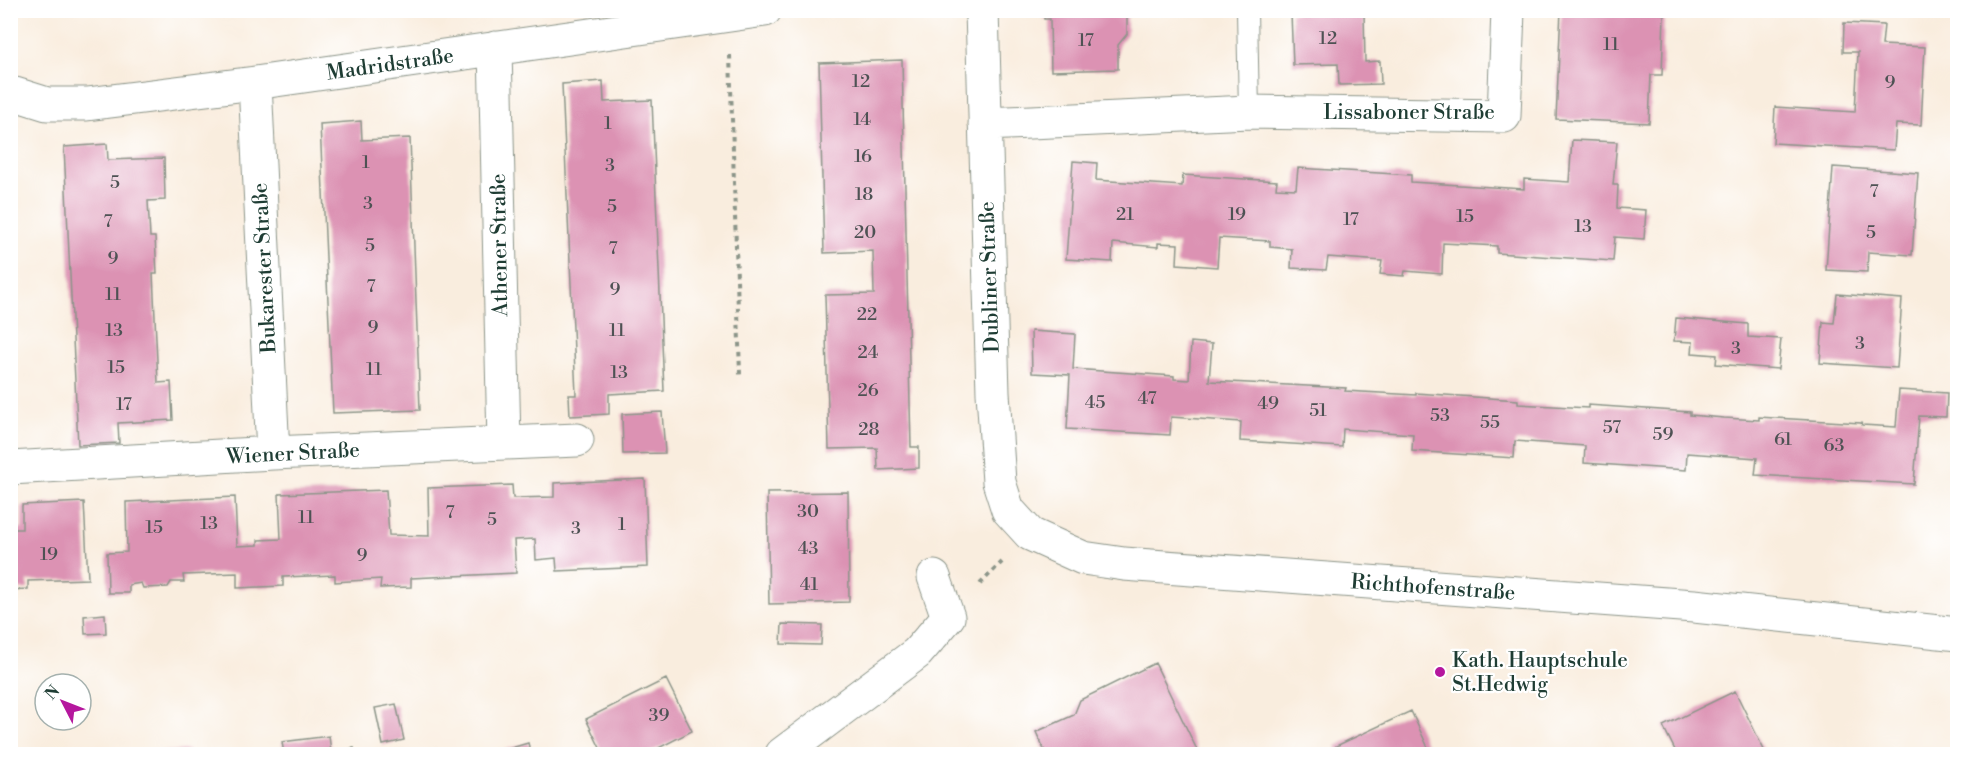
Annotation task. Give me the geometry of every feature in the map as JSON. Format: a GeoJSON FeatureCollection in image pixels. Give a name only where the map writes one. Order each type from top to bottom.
{"type":"FeatureCollection","features":[{"type":"Feature","properties":{"kind":"street","name":"Madridstraße"},"geometry":{"type":"LineString","coordinates":[[12,97],[47,104],[87,104],[255,83],[765,10]]}},
{"type":"Feature","properties":{"kind":"street","name":"Dubliner Straße"},"geometry":{"type":"LineString","coordinates":[[982,10],[993,393],[999,482],[1008,510],[1030,534]]}},
{"type":"Feature","properties":{"kind":"street","name":"Lissaboner Straße"},"geometry":{"type":"LineString","coordinates":[[985,124],[1249,112],[1504,116],[1508,10]]}},
{"type":"Feature","properties":{"kind":"street","name":"Athener Straße"},"geometry":{"type":"LineString","coordinates":[[495,48],[504,443]]}},
{"type":"Feature","properties":{"kind":"street","name":"Bukarester Straße"},"geometry":{"type":"LineString","coordinates":[[255,83],[273,453]]}},
{"type":"Feature","properties":{"kind":"street","name":"Wiener Straße"},"geometry":{"type":"LineString","coordinates":[[11,460],[273,453],[576,440]]}},
{"type":"Feature","properties":{"kind":"street","name":"Richthofenstraße"},"geometry":{"type":"LineString","coordinates":[[1030,534],[1083,558],[1124,564],[1694,606],[1958,634]]}},
{"type":"Feature","properties":{"kind":"street"},"geometry":{"type":"LineString","coordinates":[[782,754],[917,653],[948,617],[934,577]]}},
{"type":"Feature","properties":{"kind":"lane"},"geometry":{"type":"LineString","coordinates":[[1247,10],[1249,112]]}},
{"type":"Feature","properties":{"kind":"path"},"geometry":{"type":"LineString","coordinates":[[729,16],[740,375]]}},
{"type":"Feature","properties":{"kind":"path"},"geometry":{"type":"LineString","coordinates":[[948,617],[1030,534]]}},
{"type":"Feature","properties":{"kind":"building"},"geometry":{"type":"Polygon","coordinates":[[[1044,10],[1130,10],[1130,16],[1127,16],[1127,34],[1118,45],[1118,69],[1051,71],[1050,19],[1044,19],[1044,10]]]}},
{"type":"Feature","properties":{"kind":"building"},"geometry":{"type":"Polygon","coordinates":[[[1298,10],[1364,12],[1365,62],[1380,61],[1381,84],[1339,85],[1338,64],[1293,65],[1291,13],[1298,13],[1298,10]]]}},
{"type":"Feature","properties":{"kind":"building"},"geometry":{"type":"Polygon","coordinates":[[[1561,10],[1658,10],[1658,13],[1664,14],[1662,75],[1651,75],[1649,123],[1556,119],[1561,10]]]}},
{"type":"Feature","properties":{"kind":"building"},"geometry":{"type":"Polygon","coordinates":[[[1844,23],[1884,25],[1882,45],[1925,47],[1921,125],[1896,124],[1894,150],[1773,143],[1775,107],[1855,112],[1858,52],[1843,52],[1844,23]]]}},
{"type":"Feature","properties":{"kind":"building"},"geometry":{"type":"Polygon","coordinates":[[[902,60],[911,447],[919,447],[919,468],[878,470],[877,448],[829,449],[825,295],[874,294],[873,251],[824,253],[819,63],[902,60]]]}},
{"type":"Feature","properties":{"kind":"building"},"geometry":{"type":"Polygon","coordinates":[[[603,81],[604,102],[652,100],[664,391],[609,394],[609,414],[570,416],[569,395],[576,395],[562,84],[603,81]]]}},
{"type":"Feature","properties":{"kind":"building"},"geometry":{"type":"Polygon","coordinates":[[[361,121],[362,140],[410,138],[420,410],[333,413],[320,124],[361,121]]]}},
{"type":"Feature","properties":{"kind":"building"},"geometry":{"type":"Polygon","coordinates":[[[1572,140],[1617,142],[1613,185],[1618,185],[1617,208],[1646,210],[1644,239],[1615,237],[1613,261],[1497,253],[1497,246],[1443,243],[1442,274],[1405,271],[1404,276],[1380,274],[1382,261],[1328,257],[1326,270],[1291,268],[1292,249],[1270,247],[1270,241],[1219,238],[1217,267],[1177,264],[1178,244],[1158,243],[1158,247],[1113,243],[1112,262],[1066,259],[1073,161],[1097,163],[1096,180],[1182,186],[1183,175],[1277,181],[1276,188],[1296,189],[1298,168],[1411,175],[1411,182],[1524,189],[1524,179],[1569,182],[1572,140]]]}},
{"type":"Feature","properties":{"kind":"building"},"geometry":{"type":"Polygon","coordinates":[[[107,144],[108,160],[164,158],[165,200],[148,201],[150,237],[155,237],[157,274],[153,274],[158,383],[171,382],[173,420],[118,423],[119,443],[78,445],[64,147],[107,144]]]}},
{"type":"Feature","properties":{"kind":"building"},"geometry":{"type":"Polygon","coordinates":[[[1833,167],[1918,173],[1912,255],[1868,252],[1867,272],[1826,270],[1833,167]]]}},
{"type":"Feature","properties":{"kind":"building"},"geometry":{"type":"Polygon","coordinates":[[[1837,294],[1902,299],[1897,368],[1820,363],[1823,322],[1834,323],[1837,294]]]}},
{"type":"Feature","properties":{"kind":"building"},"geometry":{"type":"Polygon","coordinates":[[[1676,318],[1748,324],[1748,337],[1781,339],[1778,369],[1716,364],[1717,355],[1692,353],[1693,342],[1674,341],[1676,318]]]}},
{"type":"Feature","properties":{"kind":"building"},"geometry":{"type":"Polygon","coordinates":[[[1031,331],[1075,334],[1073,369],[1174,376],[1174,379],[1189,380],[1191,342],[1212,344],[1209,381],[1518,400],[1518,404],[1588,408],[1588,405],[1690,412],[1690,415],[1724,418],[1759,420],[1759,417],[1896,427],[1899,390],[1947,393],[1946,417],[1919,416],[1914,484],[1755,475],[1757,458],[1687,453],[1686,470],[1584,463],[1585,446],[1515,441],[1514,458],[1412,451],[1413,434],[1343,429],[1342,447],[1240,441],[1241,422],[1171,417],[1170,435],[1067,429],[1070,375],[1032,373],[1031,331]]]}},
{"type":"Feature","properties":{"kind":"building"},"geometry":{"type":"Polygon","coordinates":[[[662,412],[665,453],[623,454],[622,414],[662,412]]]}},
{"type":"Feature","properties":{"kind":"building"},"geometry":{"type":"Polygon","coordinates":[[[645,479],[648,567],[557,571],[556,558],[536,560],[535,539],[514,540],[516,573],[411,578],[411,587],[380,588],[381,579],[335,582],[335,575],[283,577],[283,586],[237,588],[237,573],[183,575],[184,582],[171,582],[168,587],[143,588],[141,583],[129,585],[129,593],[108,593],[107,553],[127,552],[126,502],[235,497],[237,546],[258,545],[258,540],[281,539],[279,494],[386,490],[389,535],[429,536],[428,488],[512,485],[513,498],[554,497],[554,483],[645,479]]]}},
{"type":"Feature","properties":{"kind":"building"},"geometry":{"type":"Polygon","coordinates":[[[848,492],[849,602],[769,604],[767,493],[848,492]]]}},
{"type":"Feature","properties":{"kind":"building"},"geometry":{"type":"Polygon","coordinates":[[[84,502],[88,579],[28,581],[28,589],[10,590],[10,529],[22,529],[22,505],[84,502]]]}},
{"type":"Feature","properties":{"kind":"building"},"geometry":{"type":"Polygon","coordinates":[[[105,614],[106,633],[85,634],[84,616],[105,614]]]}},
{"type":"Feature","properties":{"kind":"building"},"geometry":{"type":"Polygon","coordinates":[[[782,624],[822,625],[821,645],[781,644],[782,624]]]}},
{"type":"Feature","properties":{"kind":"building"},"geometry":{"type":"Polygon","coordinates":[[[1155,663],[1199,754],[1046,754],[1036,732],[1074,715],[1080,700],[1155,663]]]}},
{"type":"Feature","properties":{"kind":"building"},"geometry":{"type":"Polygon","coordinates":[[[666,679],[692,731],[647,754],[603,754],[586,719],[666,679]]]}},
{"type":"Feature","properties":{"kind":"building"},"geometry":{"type":"Polygon","coordinates":[[[1735,691],[1766,754],[1677,754],[1663,726],[1735,691]]]}},
{"type":"Feature","properties":{"kind":"building"},"geometry":{"type":"Polygon","coordinates":[[[396,704],[404,740],[383,745],[375,708],[396,704]]]}},
{"type":"Feature","properties":{"kind":"building"},"geometry":{"type":"Polygon","coordinates":[[[1411,711],[1431,754],[1340,754],[1336,746],[1411,711]]]}},
{"type":"Feature","properties":{"kind":"building"},"geometry":{"type":"Polygon","coordinates":[[[329,736],[331,752],[354,748],[354,754],[284,754],[282,742],[329,736]]]}},
{"type":"Feature","properties":{"kind":"building"},"geometry":{"type":"Polygon","coordinates":[[[528,743],[531,754],[491,754],[528,743]]]}},
{"type":"Feature","properties":{"kind":"building"},"geometry":{"type":"Polygon","coordinates":[[[188,750],[188,754],[161,754],[161,752],[188,750]]]}},
{"type":"Feature","properties":{"kind":"place","name":"Kath. Hauptschule St.Hedwig"},"geometry":{"type":"Point","coordinates":[1440,672]}}]}
